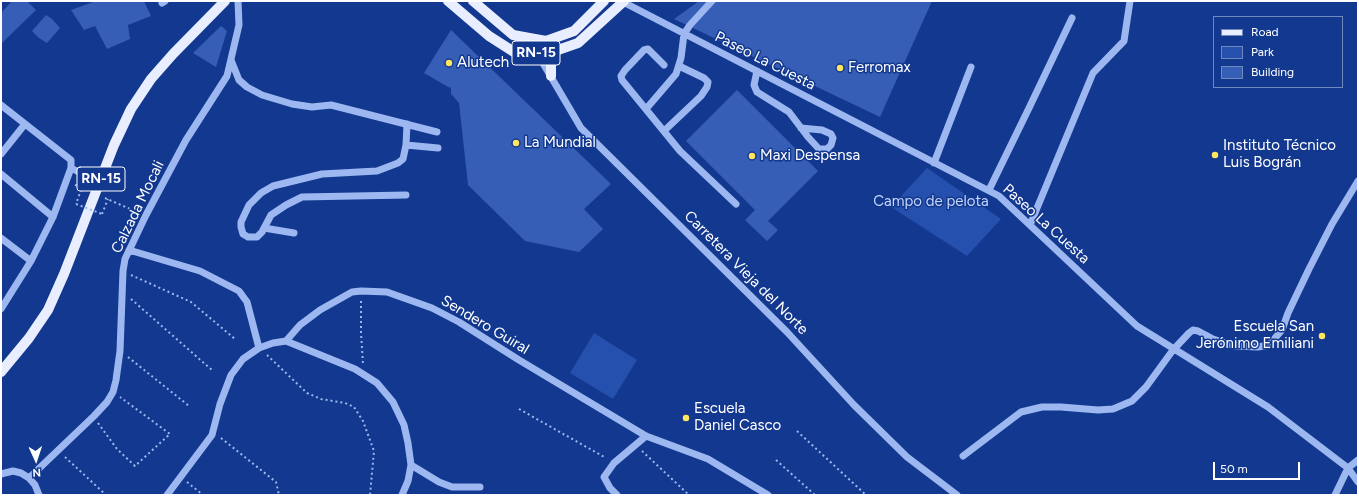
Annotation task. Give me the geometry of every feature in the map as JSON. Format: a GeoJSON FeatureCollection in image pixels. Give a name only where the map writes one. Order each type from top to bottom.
{"type":"FeatureCollection","features":[{"type":"Feature","properties":{"kind":"main road","name":"RN-15"},"geometry":{"type":"LineString","coordinates":[[1,372],[29,338],[48,310],[64,274],[114,145],[131,109],[147,85],[173,54],[225,1]]}},
{"type":"Feature","properties":{"kind":"main road","name":"RN-15"},"geometry":{"type":"LineString","coordinates":[[448,1],[489,36],[514,52],[537,53],[555,50],[578,43],[623,1]]}},
{"type":"Feature","properties":{"kind":"main road","name":"RN-15"},"geometry":{"type":"LineString","coordinates":[[473,1],[513,36],[546,41],[574,31],[604,1]]}},
{"type":"Feature","properties":{"kind":"main road"},"geometry":{"type":"LineString","coordinates":[[551,76],[551,60],[555,50]]}},
{"type":"Feature","properties":{"kind":"street","name":"Calzada Mocali"},"geometry":{"type":"LineString","coordinates":[[29,478],[94,416],[107,402],[113,392],[120,351],[122,270],[129,250],[146,215],[186,140],[227,76],[239,25],[238,1]]}},
{"type":"Feature","properties":{"kind":"street","name":"Paseo La Cuesta"},"geometry":{"type":"LineString","coordinates":[[623,1],[684,34],[999,196],[1137,326],[1173,350],[1268,407],[1348,468],[1358,482]]}},
{"type":"Feature","properties":{"kind":"street"},"geometry":{"type":"LineString","coordinates":[[646,109],[676,74],[679,66],[684,34],[690,25],[712,1]]}},
{"type":"Feature","properties":{"kind":"street"},"geometry":{"type":"LineString","coordinates":[[1030,225],[1093,73],[1124,40],[1130,1]]}},
{"type":"Feature","properties":{"kind":"street"},"geometry":{"type":"LineString","coordinates":[[989,190],[1072,18]]}},
{"type":"Feature","properties":{"kind":"street"},"geometry":{"type":"LineString","coordinates":[[664,65],[648,49],[644,50],[621,76],[622,80],[680,151],[736,204]]}},
{"type":"Feature","properties":{"kind":"street","name":"Carretera Vieja del Norte"},"geometry":{"type":"LineString","coordinates":[[537,53],[581,128],[781,326],[854,405],[907,457],[957,495]]}},
{"type":"Feature","properties":{"kind":"street"},"geometry":{"type":"LineString","coordinates":[[231,60],[239,80],[262,95],[292,104],[312,107],[331,105],[437,132]]}},
{"type":"Feature","properties":{"kind":"street"},"geometry":{"type":"LineString","coordinates":[[664,131],[701,96],[708,82],[704,78],[679,66]]}},
{"type":"Feature","properties":{"kind":"street"},"geometry":{"type":"LineString","coordinates":[[934,163],[971,67]]}},
{"type":"Feature","properties":{"kind":"street"},"geometry":{"type":"LineString","coordinates":[[757,71],[754,85],[757,92],[789,112],[801,128]]}},
{"type":"Feature","properties":{"kind":"street"},"geometry":{"type":"LineString","coordinates":[[1,105],[71,160],[71,168],[66,183],[31,261],[1,308]]}},
{"type":"Feature","properties":{"kind":"street"},"geometry":{"type":"LineString","coordinates":[[1,154],[25,124]]}},
{"type":"Feature","properties":{"kind":"street"},"geometry":{"type":"LineString","coordinates":[[406,195],[302,197],[271,215],[257,237],[248,237],[243,234],[241,227],[241,222],[249,205],[261,193],[273,186],[322,174],[377,171],[398,163],[402,159],[406,145],[407,124]]}},
{"type":"Feature","properties":{"kind":"street"},"geometry":{"type":"LineString","coordinates":[[406,145],[438,148]]}},
{"type":"Feature","properties":{"kind":"street"},"geometry":{"type":"LineString","coordinates":[[71,168],[100,182]]}},
{"type":"Feature","properties":{"kind":"street"},"geometry":{"type":"LineString","coordinates":[[1,174],[52,216]]}},
{"type":"Feature","properties":{"kind":"street"},"geometry":{"type":"LineString","coordinates":[[963,456],[1021,412],[1042,407],[1098,410],[1113,409],[1132,401],[1146,387],[1173,350],[1193,330],[1198,331],[1212,339],[1235,346],[1258,347],[1269,345],[1282,330],[1288,312],[1309,269],[1332,224],[1358,181]]}},
{"type":"Feature","properties":{"kind":"street"},"geometry":{"type":"LineString","coordinates":[[264,228],[294,233]]}},
{"type":"Feature","properties":{"kind":"street"},"geometry":{"type":"LineString","coordinates":[[1,238],[31,261]]}},
{"type":"Feature","properties":{"kind":"street"},"geometry":{"type":"LineString","coordinates":[[129,250],[200,271],[239,291],[247,302],[259,348]]}},
{"type":"Feature","properties":{"kind":"street","name":"Sendero Guiral"},"geometry":{"type":"LineString","coordinates":[[286,341],[300,325],[320,310],[352,292],[387,292],[432,308],[459,322],[524,364],[646,436],[708,459],[768,495]]}},
{"type":"Feature","properties":{"kind":"street"},"geometry":{"type":"LineString","coordinates":[[167,495],[212,435],[220,404],[231,375],[243,359],[259,348],[273,343],[286,341],[355,368],[377,382],[393,402],[404,425],[411,465],[408,481],[402,495]]}},
{"type":"Feature","properties":{"kind":"street"},"geometry":{"type":"LineString","coordinates":[[617,495],[610,488],[604,477],[614,463],[646,436]]}},
{"type":"Feature","properties":{"kind":"street"},"geometry":{"type":"LineString","coordinates":[[1335,495],[1348,468],[1358,460]]}},
{"type":"Feature","properties":{"kind":"street"},"geometry":{"type":"LineString","coordinates":[[411,465],[439,482],[452,486],[480,487]]}},
{"type":"Feature","properties":{"kind":"street"},"geometry":{"type":"LineString","coordinates":[[1,474],[13,471],[21,473],[35,484],[39,495]]}},
{"type":"Feature","properties":{"kind":"path"},"geometry":{"type":"LineString","coordinates":[[66,183],[82,187],[76,204],[102,214],[108,199]]}},
{"type":"Feature","properties":{"kind":"path"},"geometry":{"type":"LineString","coordinates":[[95,194],[146,215]]}},
{"type":"Feature","properties":{"kind":"path"},"geometry":{"type":"LineString","coordinates":[[122,270],[191,302],[235,339]]}},
{"type":"Feature","properties":{"kind":"path"},"geometry":{"type":"LineString","coordinates":[[122,291],[213,371]]}},
{"type":"Feature","properties":{"kind":"path"},"geometry":{"type":"LineString","coordinates":[[361,292],[361,333],[364,374]]}},
{"type":"Feature","properties":{"kind":"path"},"geometry":{"type":"LineString","coordinates":[[259,348],[307,393],[321,399],[345,403],[354,407],[363,421],[374,451],[370,495]]}},
{"type":"Feature","properties":{"kind":"path"},"geometry":{"type":"LineString","coordinates":[[120,351],[189,406]]}},
{"type":"Feature","properties":{"kind":"path"},"geometry":{"type":"LineString","coordinates":[[94,416],[117,449],[135,466],[170,434],[113,392]]}},
{"type":"Feature","properties":{"kind":"path"},"geometry":{"type":"LineString","coordinates":[[519,409],[614,463]]}},
{"type":"Feature","properties":{"kind":"path"},"geometry":{"type":"LineString","coordinates":[[797,430],[866,495]]}},
{"type":"Feature","properties":{"kind":"path"},"geometry":{"type":"LineString","coordinates":[[213,432],[276,482],[279,495]]}},
{"type":"Feature","properties":{"kind":"path"},"geometry":{"type":"LineString","coordinates":[[635,445],[689,495]]}},
{"type":"Feature","properties":{"kind":"path"},"geometry":{"type":"LineString","coordinates":[[58,450],[106,495]]}},
{"type":"Feature","properties":{"kind":"path"},"geometry":{"type":"LineString","coordinates":[[776,460],[815,495]]}},
{"type":"Feature","properties":{"kind":"path"},"geometry":{"type":"LineString","coordinates":[[181,477],[203,495]]}},
{"type":"Feature","properties":{"kind":"green space","name":"Campo de pelota"},"geometry":{"type":"Polygon","coordinates":[[[927,168],[1001,219],[967,256],[891,207],[927,168]]]}},
{"type":"Feature","properties":{"kind":"green space"},"geometry":{"type":"Polygon","coordinates":[[[594,333],[637,360],[613,399],[570,373],[594,333]]]}},
{"type":"Feature","properties":{"kind":"building"},"geometry":{"type":"Polygon","coordinates":[[[12,1],[27,1],[36,10],[2,43],[1,13],[12,1]]]}},
{"type":"Feature","properties":{"kind":"building"},"geometry":{"type":"Polygon","coordinates":[[[96,1],[144,1],[151,16],[128,25],[130,39],[107,49],[95,26],[84,30],[71,10],[96,1]]]}},
{"type":"Feature","properties":{"kind":"building","name":"Ferromax"},"geometry":{"type":"Polygon","coordinates":[[[699,1],[932,1],[880,117],[674,19],[699,1]]]}},
{"type":"Feature","properties":{"kind":"building"},"geometry":{"type":"Polygon","coordinates":[[[46,15],[60,28],[47,43],[32,31],[46,15]]]}},
{"type":"Feature","properties":{"kind":"building"},"geometry":{"type":"Polygon","coordinates":[[[221,26],[227,31],[216,67],[193,53],[221,26]]]}},
{"type":"Feature","properties":{"kind":"building","name":"La Mundial"},"geometry":{"type":"Polygon","coordinates":[[[451,30],[611,184],[584,209],[603,229],[579,252],[525,241],[468,185],[459,103],[451,94],[451,86],[450,88],[424,73],[451,30]]]}},
{"type":"Feature","properties":{"kind":"building","name":"Maxi Despensa"},"geometry":{"type":"Polygon","coordinates":[[[737,90],[818,171],[768,221],[778,230],[767,241],[745,220],[755,210],[686,141],[737,90]]]}},
{"type":"Feature","properties":{"kind":"place","name":"Alutech"},"geometry":{"type":"Point","coordinates":[449,63]}},
{"type":"Feature","properties":{"kind":"place","name":"Ferromax"},"geometry":{"type":"Point","coordinates":[840,68]}},
{"type":"Feature","properties":{"kind":"place","name":"La Mundial"},"geometry":{"type":"Point","coordinates":[516,143]}},
{"type":"Feature","properties":{"kind":"place","name":"Instituto Técnico Luis Bográn"},"geometry":{"type":"Point","coordinates":[1215,155]}},
{"type":"Feature","properties":{"kind":"place","name":"Maxi Despensa"},"geometry":{"type":"Point","coordinates":[752,156]}},
{"type":"Feature","properties":{"kind":"place","name":"Escuela San Jerónimo Emiliani"},"geometry":{"type":"Point","coordinates":[1322,336]}},
{"type":"Feature","properties":{"kind":"place","name":"Escuela Daniel Casco"},"geometry":{"type":"Point","coordinates":[686,418]}}]}
